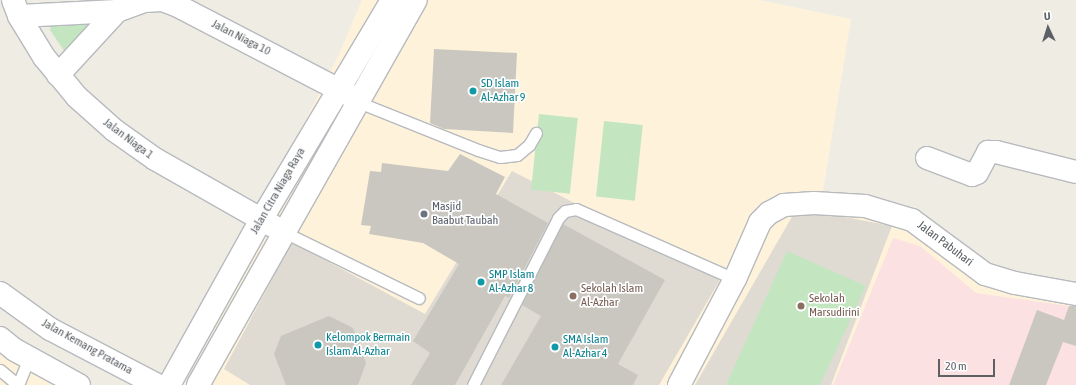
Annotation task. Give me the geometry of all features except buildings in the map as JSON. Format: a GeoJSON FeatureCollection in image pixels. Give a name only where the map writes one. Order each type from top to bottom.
{"type":"FeatureCollection","features":[{"type":"Feature","properties":{"kind":"street","name":"Jalan Niaga 10"},"geometry":{"type":"LineString","coordinates":[[16,8],[117,11],[145,1],[162,0],[176,5],[338,87],[358,102]]}},
{"type":"Feature","properties":{"kind":"street","name":"Jalan Citra Niaga Raya"},"geometry":{"type":"LineString","coordinates":[[169,385],[261,220],[338,87],[392,0]]}},
{"type":"Feature","properties":{"kind":"street"},"geometry":{"type":"LineString","coordinates":[[198,385],[416,0]]}},
{"type":"Feature","properties":{"kind":"street","name":"Jalan Niaga 1"},"geometry":{"type":"LineString","coordinates":[[16,8],[58,75],[77,97],[114,130],[155,160],[284,232]]}},
{"type":"Feature","properties":{"kind":"street","name":"Jalan Niaga 10"},"geometry":{"type":"LineString","coordinates":[[58,75],[117,11]]}},
{"type":"Feature","properties":{"kind":"street"},"geometry":{"type":"LineString","coordinates":[[927,158],[972,175],[981,167],[984,155],[988,152],[996,152],[1076,172]]}},
{"type":"Feature","properties":{"kind":"street","name":"Jalan Pabuhari"},"geometry":{"type":"LineString","coordinates":[[679,385],[735,279],[760,222],[769,213],[784,205],[814,203],[865,206],[912,220],[985,274],[1015,283],[1076,294]]}},
{"type":"Feature","properties":{"kind":"street","name":"Jalan Kemang Pratama"},"geometry":{"type":"LineString","coordinates":[[0,293],[50,329],[157,385]]}},
{"type":"Feature","properties":{"kind":"street"},"geometry":{"type":"LineString","coordinates":[[0,338],[30,358],[79,385]]}},
{"type":"Feature","properties":{"kind":"lane"},"geometry":{"type":"LineString","coordinates":[[358,102],[478,150],[500,157],[517,155],[529,145],[536,134]]}},
{"type":"Feature","properties":{"kind":"lane"},"geometry":{"type":"LineString","coordinates":[[473,385],[558,218],[565,211],[576,209],[735,279]]}},
{"type":"Feature","properties":{"kind":"lane"},"geometry":{"type":"LineString","coordinates":[[284,232],[419,298]]}},
{"type":"Feature","properties":{"kind":"lane"},"geometry":{"type":"LineString","coordinates":[[0,370],[18,385],[30,358]]}},
{"type":"Feature","properties":{"kind":"shaded area"},"geometry":{"type":"Polygon","coordinates":[[[362,0],[760,0],[851,19],[822,197],[929,221],[962,267],[1076,289],[1076,385],[154,385],[181,366],[339,54],[362,0]]]}},
{"type":"Feature","properties":{"kind":"shaded area","name":"Sekolah Islam Al-Azhar"},"geometry":{"type":"Polygon","coordinates":[[[512,171],[721,278],[659,385],[250,385],[224,369],[292,242],[425,314],[512,171]]]}},
{"type":"Feature","properties":{"kind":"shaded area","name":"Sekolah Marsudirini"},"geometry":{"type":"Polygon","coordinates":[[[797,208],[892,226],[831,385],[695,385],[797,208]]]}},
{"type":"Feature","properties":{"kind":"shaded area"},"geometry":{"type":"Polygon","coordinates":[[[893,238],[920,246],[976,293],[1076,307],[1076,385],[833,385],[893,238]]]}},
{"type":"Feature","properties":{"kind":"shaded area"},"geometry":{"type":"Polygon","coordinates":[[[0,349],[57,385],[0,385],[0,349]]]}},
{"type":"Feature","properties":{"kind":"green space"},"geometry":{"type":"Polygon","coordinates":[[[100,11],[69,58],[50,30],[52,20],[100,11]]]}},
{"type":"Feature","properties":{"kind":"green space"},"geometry":{"type":"Polygon","coordinates":[[[539,114],[578,118],[570,194],[531,190],[539,114]]]}},
{"type":"Feature","properties":{"kind":"green space"},"geometry":{"type":"Polygon","coordinates":[[[604,121],[643,125],[635,201],[596,197],[604,121]]]}},
{"type":"Feature","properties":{"kind":"green space"},"geometry":{"type":"Polygon","coordinates":[[[787,251],[866,286],[820,385],[726,385],[787,251]]]}},
{"type":"Feature","properties":{"kind":"place","name":"SD Islam Al-Azhar 9"},"geometry":{"type":"Point","coordinates":[473,91]}},
{"type":"Feature","properties":{"kind":"place","name":"Masjid Baabut Taubah"},"geometry":{"type":"Point","coordinates":[424,214]}},
{"type":"Feature","properties":{"kind":"place","name":"SMP Islam Al-Azhar 8"},"geometry":{"type":"Point","coordinates":[481,282]}},
{"type":"Feature","properties":{"kind":"place","name":"Sekolah Islam Al-Azhar"},"geometry":{"type":"Point","coordinates":[573,296]}},
{"type":"Feature","properties":{"kind":"place","name":"Sekolah Marsudirini"},"geometry":{"type":"Point","coordinates":[801,306]}},
{"type":"Feature","properties":{"kind":"place","name":"Kelompok Bermain Islam Al-Azhar"},"geometry":{"type":"Point","coordinates":[318,345]}},
{"type":"Feature","properties":{"kind":"place","name":"SMA Islam Al-Azhar 4"},"geometry":{"type":"Point","coordinates":[555,347]}}]}
